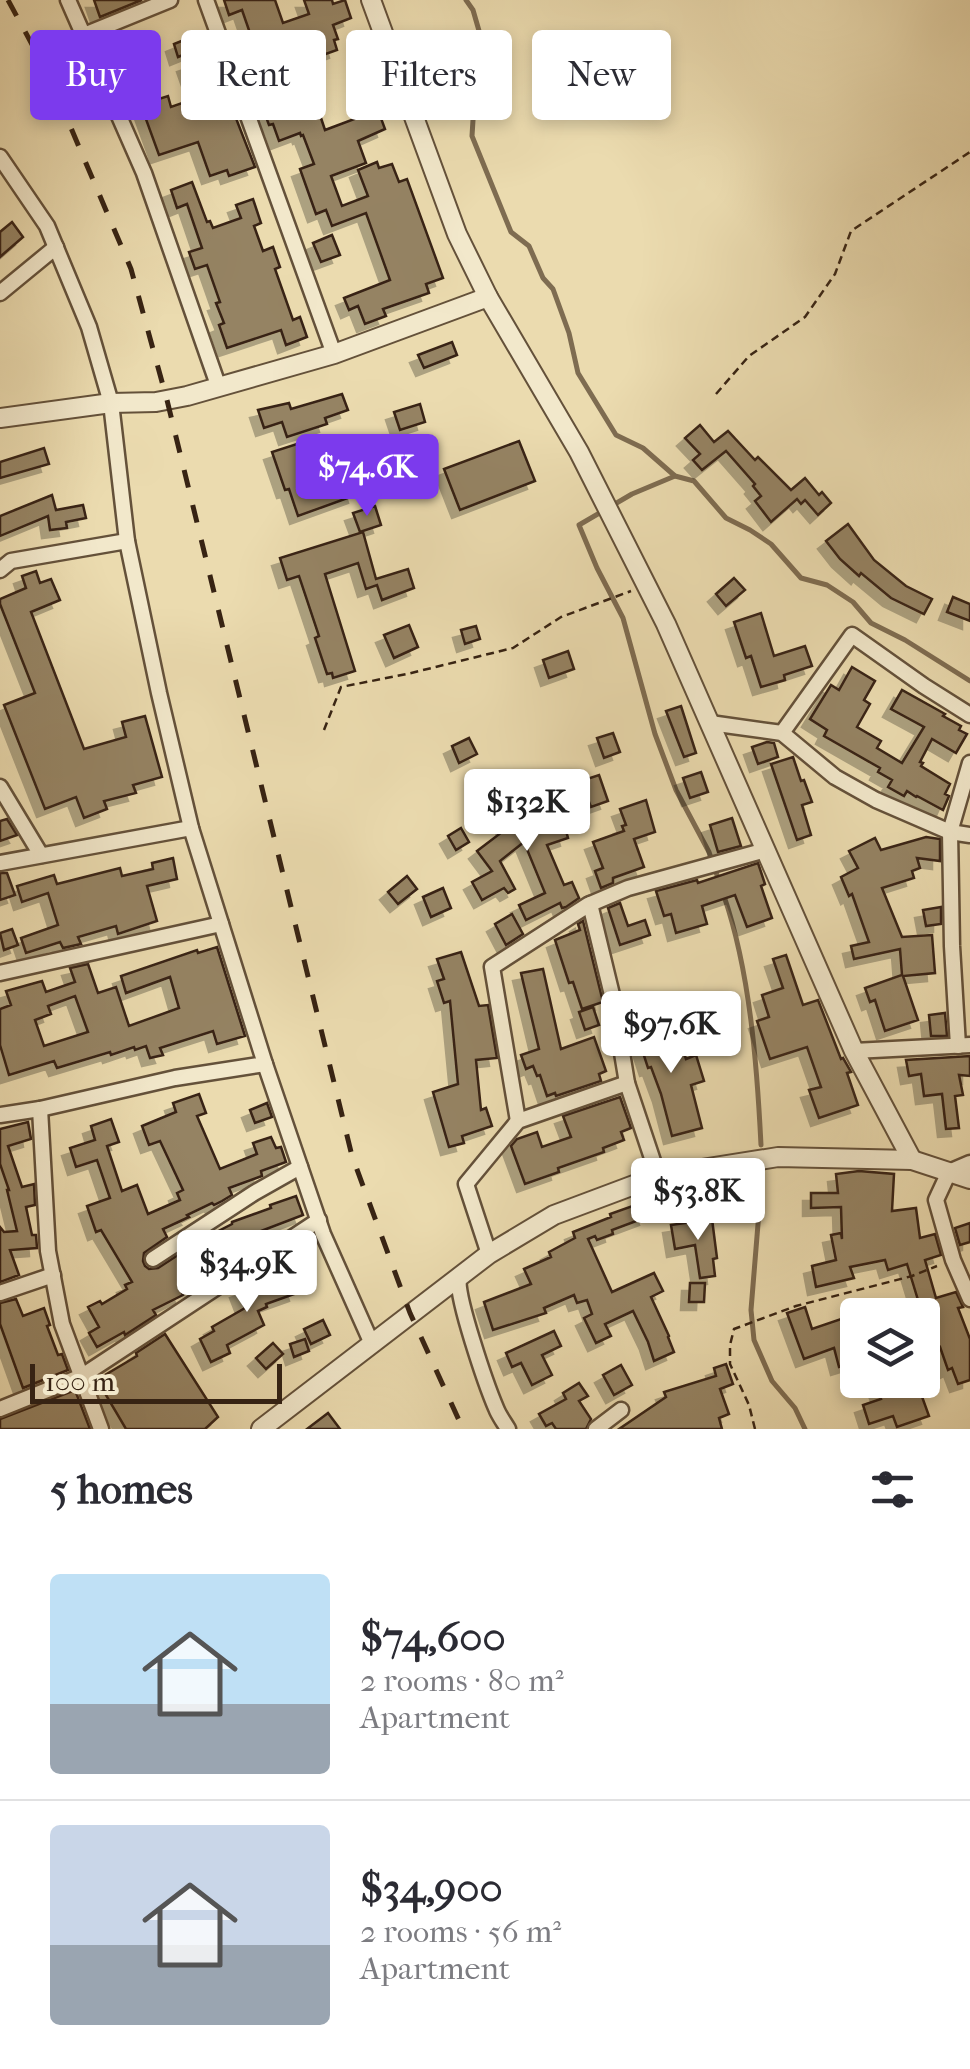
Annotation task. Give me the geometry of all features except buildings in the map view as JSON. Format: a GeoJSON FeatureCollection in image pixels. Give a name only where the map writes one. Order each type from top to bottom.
{"type":"FeatureCollection","features":[{"type":"Feature","properties":{"kind":"street"},"geometry":{"type":"LineString","coordinates":[[68,0],[82,30]]}},
{"type":"Feature","properties":{"kind":"street"},"geometry":{"type":"LineString","coordinates":[[94,30],[170,0]]}},
{"type":"Feature","properties":{"kind":"street"},"geometry":{"type":"LineString","coordinates":[[206,0],[334,354]]}},
{"type":"Feature","properties":{"kind":"street"},"geometry":{"type":"LineString","coordinates":[[371,0],[457,234],[488,296],[579,452],[647,586],[854,1052],[912,1160]]}},
{"type":"Feature","properties":{"kind":"street"},"geometry":{"type":"LineString","coordinates":[[121,120],[144,173],[218,385]]}},
{"type":"Feature","properties":{"kind":"street"},"geometry":{"type":"LineString","coordinates":[[0,157],[47,226],[89,328],[111,403],[127,542],[191,828],[300,1167],[372,1344]]}},
{"type":"Feature","properties":{"kind":"street"},"geometry":{"type":"LineString","coordinates":[[0,293],[56,247]]}},
{"type":"Feature","properties":{"kind":"street"},"geometry":{"type":"LineString","coordinates":[[0,418],[186,396],[334,354],[488,296]]}},
{"type":"Feature","properties":{"kind":"street"},"geometry":{"type":"LineString","coordinates":[[0,570],[12,562],[127,542]]}},
{"type":"Feature","properties":{"kind":"street"},"geometry":{"type":"LineString","coordinates":[[782,733],[852,635],[970,715]]}},
{"type":"Feature","properties":{"kind":"street"},"geometry":{"type":"LineString","coordinates":[[710,723],[782,733],[835,777],[876,800],[950,832],[970,836]]}},
{"type":"Feature","properties":{"kind":"street"},"geometry":{"type":"LineString","coordinates":[[854,1052],[964,1045],[952,946],[950,832],[970,763]]}},
{"type":"Feature","properties":{"kind":"street"},"geometry":{"type":"LineString","coordinates":[[0,787],[40,856]]}},
{"type":"Feature","properties":{"kind":"street"},"geometry":{"type":"LineString","coordinates":[[0,863],[191,828]]}},
{"type":"Feature","properties":{"kind":"street"},"geometry":{"type":"LineString","coordinates":[[518,1121],[492,968],[590,904],[628,888],[766,850]]}},
{"type":"Feature","properties":{"kind":"street"},"geometry":{"type":"LineString","coordinates":[[590,904],[627,1083],[658,1176]]}},
{"type":"Feature","properties":{"kind":"street"},"geometry":{"type":"LineString","coordinates":[[0,974],[221,924]]}},
{"type":"Feature","properties":{"kind":"street"},"geometry":{"type":"LineString","coordinates":[[0,1116],[175,1078],[265,1064]]}},
{"type":"Feature","properties":{"kind":"street"},"geometry":{"type":"LineString","coordinates":[[489,1254],[466,1184],[518,1121],[627,1083]]}},
{"type":"Feature","properties":{"kind":"street"},"geometry":{"type":"LineString","coordinates":[[40,1109],[48,1251],[62,1324],[102,1429]]}},
{"type":"Feature","properties":{"kind":"street"},"geometry":{"type":"LineString","coordinates":[[261,1429],[489,1254],[554,1216],[658,1176],[778,1157],[912,1160],[970,1180]]}},
{"type":"Feature","properties":{"kind":"street"},"geometry":{"type":"LineString","coordinates":[[970,1163],[949,1172],[936,1200],[953,1260],[970,1299]]}},
{"type":"Feature","properties":{"kind":"street"},"geometry":{"type":"LineString","coordinates":[[153,1258],[300,1167]]}},
{"type":"Feature","properties":{"kind":"street"},"geometry":{"type":"LineString","coordinates":[[0,1409],[82,1376],[319,1220]]}},
{"type":"Feature","properties":{"kind":"street"},"geometry":{"type":"LineString","coordinates":[[0,1293],[53,1276]]}},
{"type":"Feature","properties":{"kind":"street"},"geometry":{"type":"LineString","coordinates":[[459,1277],[472,1336],[497,1411],[508,1429]]}},
{"type":"Feature","properties":{"kind":"street"},"geometry":{"type":"LineString","coordinates":[[596,1429],[621,1410]]}},
{"type":"Feature","properties":{"kind":"path"},"geometry":{"type":"LineString","coordinates":[[716,394],[749,356],[805,317],[835,274],[852,231],[970,152]]}},
{"type":"Feature","properties":{"kind":"path"},"geometry":{"type":"LineString","coordinates":[[324,730],[340,686],[513,648],[561,617],[647,586]]}},
{"type":"Feature","properties":{"kind":"path"},"geometry":{"type":"LineString","coordinates":[[755,1429],[730,1364],[734,1329],[953,1260]]}},
{"type":"Feature","properties":{"kind":"waterway"},"geometry":{"type":"LineString","coordinates":[[466,0],[473,10],[486,55],[501,62],[474,104],[472,136],[511,232],[529,246],[543,278],[553,289],[578,373],[616,435],[643,448],[675,476],[694,481],[726,518],[771,544],[801,578],[827,585],[853,602],[871,623],[970,681]]}},
{"type":"Feature","properties":{"kind":"waterway"},"geometry":{"type":"LineString","coordinates":[[675,476],[632,494],[579,525],[623,618],[655,734],[676,790],[709,852],[719,881]]}},
{"type":"Feature","properties":{"kind":"waterway"},"geometry":{"type":"LineString","coordinates":[[724,896],[746,987],[761,1145]]}},
{"type":"Feature","properties":{"kind":"waterway"},"geometry":{"type":"LineString","coordinates":[[762,1175],[751,1310],[754,1340],[772,1381],[795,1408],[805,1429]]}},
{"type":"Feature","properties":{"kind":"railway"},"geometry":{"type":"LineString","coordinates":[[8,0],[48,74],[131,269],[167,400],[352,1156],[410,1313],[463,1429]]}}]}
